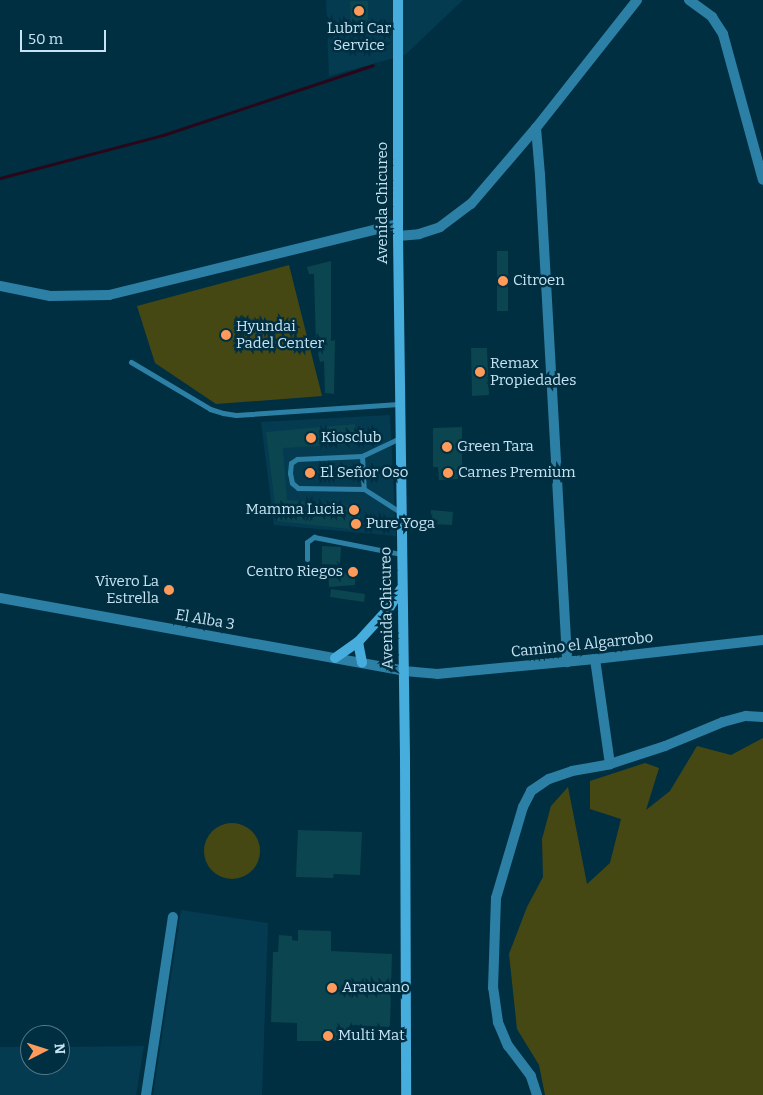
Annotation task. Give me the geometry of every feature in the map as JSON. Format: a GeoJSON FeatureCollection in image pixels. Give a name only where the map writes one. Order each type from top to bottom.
{"type":"FeatureCollection","features":[{"type":"Feature","properties":{"kind":"main road","name":"Avenida Chicureo"},"geometry":{"type":"LineString","coordinates":[[398,0],[399,404],[404,671],[406,1095]]}},
{"type":"Feature","properties":{"kind":"main road"},"geometry":{"type":"LineString","coordinates":[[335,658],[358,642],[388,608],[401,588]]}},
{"type":"Feature","properties":{"kind":"main road"},"geometry":{"type":"LineString","coordinates":[[358,642],[362,663]]}},
{"type":"Feature","properties":{"kind":"street"},"geometry":{"type":"LineString","coordinates":[[398,236],[430,231],[461,213],[536,128],[637,0]]}},
{"type":"Feature","properties":{"kind":"street"},"geometry":{"type":"LineString","coordinates":[[690,0],[712,16],[723,34],[763,180]]}},
{"type":"Feature","properties":{"kind":"street"},"geometry":{"type":"LineString","coordinates":[[536,128],[567,662]]}},
{"type":"Feature","properties":{"kind":"street"},"geometry":{"type":"LineString","coordinates":[[0,286],[29,293],[65,297],[116,294],[398,224]]}},
{"type":"Feature","properties":{"kind":"street","name":"El Alba 3"},"geometry":{"type":"LineString","coordinates":[[0,598],[404,671]]}},
{"type":"Feature","properties":{"kind":"street","name":"Camino el Algarrobo"},"geometry":{"type":"LineString","coordinates":[[404,671],[437,674],[567,662],[763,640]]}},
{"type":"Feature","properties":{"kind":"street"},"geometry":{"type":"LineString","coordinates":[[595,659],[610,764]]}},
{"type":"Feature","properties":{"kind":"street"},"geometry":{"type":"LineString","coordinates":[[537,1095],[531,1076],[508,1046],[498,1022],[493,988],[496,898],[523,806],[531,791],[550,779],[572,771],[610,764],[665,746],[723,722],[746,716],[763,717]]}},
{"type":"Feature","properties":{"kind":"street"},"geometry":{"type":"LineString","coordinates":[[146,1095],[173,917]]}},
{"type":"Feature","properties":{"kind":"lane"},"geometry":{"type":"LineString","coordinates":[[131,362],[210,409],[223,413],[236,415],[399,404]]}},
{"type":"Feature","properties":{"kind":"lane"},"geometry":{"type":"LineString","coordinates":[[400,438],[362,456],[297,459],[291,463],[290,473],[292,483],[298,488],[364,489],[400,512]]}},
{"type":"Feature","properties":{"kind":"lane"},"geometry":{"type":"LineString","coordinates":[[362,456],[364,489]]}},
{"type":"Feature","properties":{"kind":"lane"},"geometry":{"type":"LineString","coordinates":[[307,559],[307,542],[314,537],[401,554]]}},
{"type":"Feature","properties":{"kind":"shaded area"},"geometry":{"type":"Polygon","coordinates":[[[326,0],[463,0],[405,55],[329,76],[326,0]]]}},
{"type":"Feature","properties":{"kind":"shaded area","name":"Hyundai Padel Center"},"geometry":{"type":"Polygon","coordinates":[[[289,265],[322,396],[216,404],[155,363],[137,306],[289,265]]]}},
{"type":"Feature","properties":{"kind":"shaded area"},"geometry":{"type":"Polygon","coordinates":[[[390,415],[396,536],[274,525],[261,422],[390,415]]]}},
{"type":"Feature","properties":{"kind":"shaded area"},"geometry":{"type":"Polygon","coordinates":[[[763,738],[763,1095],[545,1095],[539,1065],[517,1029],[509,954],[527,907],[543,877],[542,839],[551,806],[568,787],[587,884],[610,863],[621,819],[590,809],[590,781],[645,763],[659,768],[646,810],[670,791],[697,746],[731,755],[763,738]]]}},
{"type":"Feature","properties":{"kind":"shaded area"},"geometry":{"type":"Polygon","coordinates":[[[232,823],[243,825],[252,831],[258,840],[260,851],[258,862],[252,871],[243,877],[232,879],[221,877],[212,871],[206,862],[204,851],[206,840],[212,831],[221,825],[232,823]]]}},
{"type":"Feature","properties":{"kind":"shaded area"},"geometry":{"type":"Polygon","coordinates":[[[181,910],[268,923],[262,1095],[153,1095],[181,910]]]}},
{"type":"Feature","properties":{"kind":"shaded area"},"geometry":{"type":"Polygon","coordinates":[[[144,1046],[136,1095],[0,1095],[0,1047],[20,1047],[20,1075],[70,1075],[70,1047],[144,1046]]]}},
{"type":"Feature","properties":{"kind":"building","name":"Lubri Car Service"},"geometry":{"type":"Polygon","coordinates":[[[350,1],[368,1],[368,20],[351,21],[350,1]]]}},
{"type":"Feature","properties":{"kind":"building","name":"Citroen"},"geometry":{"type":"Polygon","coordinates":[[[497,251],[508,251],[508,311],[497,311],[497,251]]]}},
{"type":"Feature","properties":{"kind":"building"},"geometry":{"type":"Polygon","coordinates":[[[331,261],[331,341],[335,340],[334,394],[325,393],[324,361],[320,362],[316,346],[314,274],[309,274],[307,267],[331,261]]]}},
{"type":"Feature","properties":{"kind":"building","name":"Remax Propiedades"},"geometry":{"type":"Polygon","coordinates":[[[471,348],[487,348],[489,395],[472,396],[471,348]]]}},
{"type":"Feature","properties":{"kind":"building"},"geometry":{"type":"Polygon","coordinates":[[[355,424],[356,444],[283,448],[287,500],[361,506],[359,530],[277,521],[266,432],[355,424]]]}},
{"type":"Feature","properties":{"kind":"building","name":"Green Tara"},"geometry":{"type":"Polygon","coordinates":[[[462,427],[462,466],[458,466],[458,479],[439,480],[438,467],[433,467],[433,428],[462,427]]]}},
{"type":"Feature","properties":{"kind":"building"},"geometry":{"type":"Polygon","coordinates":[[[431,510],[453,512],[452,525],[430,524],[431,510]]]}},
{"type":"Feature","properties":{"kind":"building"},"geometry":{"type":"Polygon","coordinates":[[[322,546],[341,547],[340,565],[322,564],[322,546]]]}},
{"type":"Feature","properties":{"kind":"building"},"geometry":{"type":"Polygon","coordinates":[[[355,570],[355,585],[329,587],[328,571],[355,570]]]}},
{"type":"Feature","properties":{"kind":"building"},"geometry":{"type":"Polygon","coordinates":[[[331,589],[365,594],[364,602],[330,597],[331,589]]]}},
{"type":"Feature","properties":{"kind":"building"},"geometry":{"type":"Polygon","coordinates":[[[298,830],[362,832],[360,875],[334,874],[333,878],[296,877],[298,830]]]}},
{"type":"Feature","properties":{"kind":"building","name":"Araucano"},"geometry":{"type":"Polygon","coordinates":[[[298,930],[331,931],[331,951],[392,954],[390,1027],[350,1025],[350,1031],[359,1031],[359,1041],[297,1041],[297,1023],[271,1022],[273,952],[278,952],[279,935],[292,936],[292,940],[298,941],[298,930]]]}},
{"type":"Feature","properties":{"kind":"waterway"},"geometry":{"type":"LineString","coordinates":[[0,178],[163,135],[373,65]]}},
{"type":"Feature","properties":{"kind":"place","name":"Lubri Car Service"},"geometry":{"type":"Point","coordinates":[359,11]}},
{"type":"Feature","properties":{"kind":"place","name":"Citroen"},"geometry":{"type":"Point","coordinates":[503,281]}},
{"type":"Feature","properties":{"kind":"place","name":"Hyundai Padel Center"},"geometry":{"type":"Point","coordinates":[226,335]}},
{"type":"Feature","properties":{"kind":"place","name":"Remax Propiedades"},"geometry":{"type":"Point","coordinates":[480,372]}},
{"type":"Feature","properties":{"kind":"place","name":"Kiosclub"},"geometry":{"type":"Point","coordinates":[311,438]}},
{"type":"Feature","properties":{"kind":"place","name":"Green Tara"},"geometry":{"type":"Point","coordinates":[447,447]}},
{"type":"Feature","properties":{"kind":"place","name":"El Señor Oso"},"geometry":{"type":"Point","coordinates":[310,473]}},
{"type":"Feature","properties":{"kind":"place","name":"Carnes Premium"},"geometry":{"type":"Point","coordinates":[448,473]}},
{"type":"Feature","properties":{"kind":"place","name":"Mamma Lucia"},"geometry":{"type":"Point","coordinates":[354,510]}},
{"type":"Feature","properties":{"kind":"place","name":"Pure Yoga"},"geometry":{"type":"Point","coordinates":[356,524]}},
{"type":"Feature","properties":{"kind":"place","name":"Centro Riegos"},"geometry":{"type":"Point","coordinates":[353,572]}},
{"type":"Feature","properties":{"kind":"place","name":"Vivero La Estrella"},"geometry":{"type":"Point","coordinates":[169,590]}},
{"type":"Feature","properties":{"kind":"place","name":"Araucano"},"geometry":{"type":"Point","coordinates":[332,988]}},
{"type":"Feature","properties":{"kind":"place","name":"Multi Mat"},"geometry":{"type":"Point","coordinates":[328,1036]}}]}
